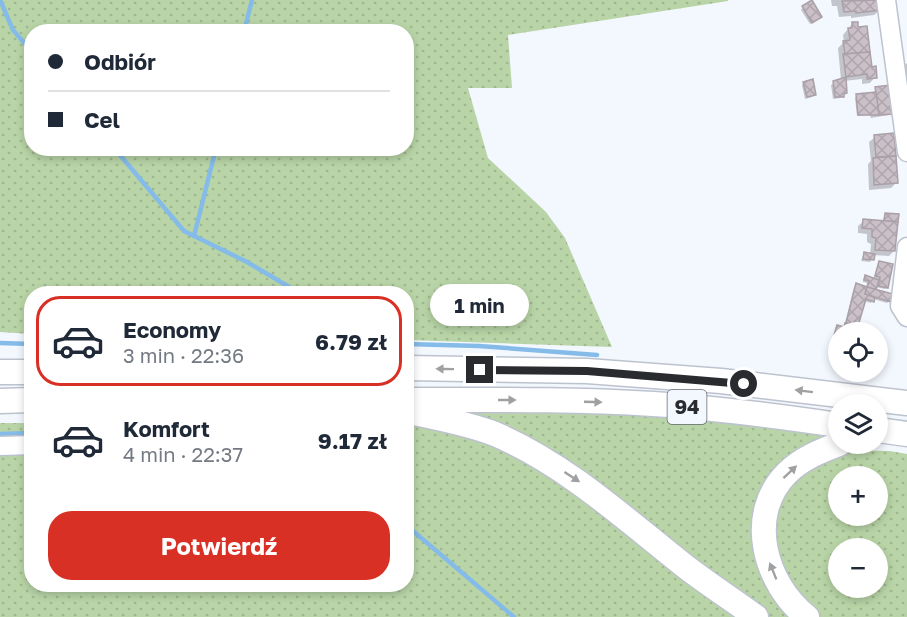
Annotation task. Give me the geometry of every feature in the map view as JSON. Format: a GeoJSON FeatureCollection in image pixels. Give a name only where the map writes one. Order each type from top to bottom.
{"type":"FeatureCollection","features":[{"type":"Feature","properties":{"kind":"main road","name":"94"},"geometry":{"type":"LineString","coordinates":[[414,368],[587,371],[721,381],[906,403]]}},
{"type":"Feature","properties":{"kind":"main road"},"geometry":{"type":"LineString","coordinates":[[1,372],[24,372]]}},
{"type":"Feature","properties":{"kind":"main road"},"geometry":{"type":"LineString","coordinates":[[0,401],[24,400]]}},
{"type":"Feature","properties":{"kind":"main road","name":"94"},"geometry":{"type":"LineString","coordinates":[[414,400],[534,400],[653,404],[770,415],[828,424]]}},
{"type":"Feature","properties":{"kind":"main road"},"geometry":{"type":"LineString","coordinates":[[414,413],[485,431],[522,447],[550,463],[600,497],[747,614],[753,604],[768,599],[779,600],[804,615]]}},
{"type":"Feature","properties":{"kind":"main road"},"geometry":{"type":"LineString","coordinates":[[888,431],[906,434]]}},
{"type":"Feature","properties":{"kind":"main road"},"geometry":{"type":"LineString","coordinates":[[888,436],[906,434]]}},
{"type":"Feature","properties":{"kind":"main road"},"geometry":{"type":"LineString","coordinates":[[804,615],[784,594],[773,573],[765,545],[766,510],[773,491],[787,473],[810,456],[828,449]]}},
{"type":"Feature","properties":{"kind":"street"},"geometry":{"type":"LineString","coordinates":[[886,0],[907,152]]}},
{"type":"Feature","properties":{"kind":"street"},"geometry":{"type":"LineString","coordinates":[[907,247],[900,306],[907,317]]}},
{"type":"Feature","properties":{"kind":"street"},"geometry":{"type":"LineString","coordinates":[[0,446],[24,445]]}},
{"type":"Feature","properties":{"kind":"green space"},"geometry":{"type":"Polygon","coordinates":[[[0,0],[728,0],[508,35],[512,88],[468,88],[488,158],[546,212],[565,238],[612,347],[414,340],[414,286],[24,286],[24,334],[0,332],[0,0]]]}},
{"type":"Feature","properties":{"kind":"green space"},"geometry":{"type":"Polygon","coordinates":[[[458,411],[649,415],[816,431],[828,444],[828,454],[888,454],[888,451],[907,454],[907,617],[0,617],[0,423],[24,423],[24,592],[414,592],[414,414],[458,411]]]}},
{"type":"Feature","properties":{"kind":"building"},"geometry":{"type":"Polygon","coordinates":[[[812,0],[822,17],[812,23],[802,6],[812,0]]]}},
{"type":"Feature","properties":{"kind":"building"},"geometry":{"type":"Polygon","coordinates":[[[880,0],[881,10],[856,13],[856,11],[844,12],[842,1],[880,0]]]}},
{"type":"Feature","properties":{"kind":"building"},"geometry":{"type":"Polygon","coordinates":[[[852,22],[858,22],[858,27],[867,26],[870,52],[845,54],[843,41],[850,40],[848,28],[852,28],[852,22]]]}},
{"type":"Feature","properties":{"kind":"building"},"geometry":{"type":"Polygon","coordinates":[[[870,52],[872,67],[876,66],[877,78],[867,79],[867,74],[846,77],[843,54],[870,52]]]}},
{"type":"Feature","properties":{"kind":"building"},"geometry":{"type":"Polygon","coordinates":[[[846,77],[847,93],[844,97],[835,97],[833,81],[846,77]]]}},
{"type":"Feature","properties":{"kind":"building"},"geometry":{"type":"Polygon","coordinates":[[[813,79],[816,95],[807,97],[803,82],[813,79]]]}},
{"type":"Feature","properties":{"kind":"building"},"geometry":{"type":"Polygon","coordinates":[[[890,85],[893,114],[879,115],[875,87],[890,85]]]}},
{"type":"Feature","properties":{"kind":"building"},"geometry":{"type":"Polygon","coordinates":[[[876,92],[879,115],[858,115],[856,94],[876,92]]]}},
{"type":"Feature","properties":{"kind":"building"},"geometry":{"type":"Polygon","coordinates":[[[894,133],[896,156],[876,157],[874,135],[894,133]]]}},
{"type":"Feature","properties":{"kind":"building"},"geometry":{"type":"Polygon","coordinates":[[[896,156],[898,183],[874,185],[873,158],[896,156]]]}},
{"type":"Feature","properties":{"kind":"building"},"geometry":{"type":"Polygon","coordinates":[[[885,213],[899,214],[898,222],[884,221],[885,213]]]}},
{"type":"Feature","properties":{"kind":"building"},"geometry":{"type":"Polygon","coordinates":[[[863,219],[898,222],[895,251],[875,250],[876,238],[872,237],[872,229],[862,228],[863,219]]]}},
{"type":"Feature","properties":{"kind":"building"},"geometry":{"type":"Polygon","coordinates":[[[864,252],[875,254],[874,260],[863,259],[864,252]]]}},
{"type":"Feature","properties":{"kind":"building"},"geometry":{"type":"Polygon","coordinates":[[[879,261],[893,264],[888,288],[878,286],[880,277],[875,276],[879,261]]]}},
{"type":"Feature","properties":{"kind":"building"},"geometry":{"type":"Polygon","coordinates":[[[865,275],[879,280],[876,290],[867,287],[869,281],[864,280],[865,275]]]}},
{"type":"Feature","properties":{"kind":"building"},"geometry":{"type":"Polygon","coordinates":[[[856,283],[867,287],[865,294],[875,297],[874,302],[866,299],[859,322],[846,322],[856,283]]]}},
{"type":"Feature","properties":{"kind":"building"},"geometry":{"type":"Polygon","coordinates":[[[867,287],[893,294],[891,302],[865,294],[867,287]]]}},
{"type":"Feature","properties":{"kind":"waterway"},"geometry":{"type":"LineString","coordinates":[[0,0],[13,30],[24,43]]}},
{"type":"Feature","properties":{"kind":"waterway"},"geometry":{"type":"LineString","coordinates":[[246,24],[252,0]]}},
{"type":"Feature","properties":{"kind":"waterway"},"geometry":{"type":"LineString","coordinates":[[121,156],[184,231],[247,262],[288,286]]}},
{"type":"Feature","properties":{"kind":"waterway"},"geometry":{"type":"LineString","coordinates":[[194,236],[214,156]]}},
{"type":"Feature","properties":{"kind":"waterway"},"geometry":{"type":"LineString","coordinates":[[0,343],[24,344]]}},
{"type":"Feature","properties":{"kind":"waterway"},"geometry":{"type":"LineString","coordinates":[[414,344],[479,346],[597,355]]}},
{"type":"Feature","properties":{"kind":"waterway"},"geometry":{"type":"LineString","coordinates":[[0,434],[24,433]]}},
{"type":"Feature","properties":{"kind":"waterway"},"geometry":{"type":"LineString","coordinates":[[414,532],[514,617]]}},
{"type":"Feature","properties":{"kind":"route"},"geometry":{"type":"LineString","coordinates":[[480,370],[587,371],[744,384]]}}]}
